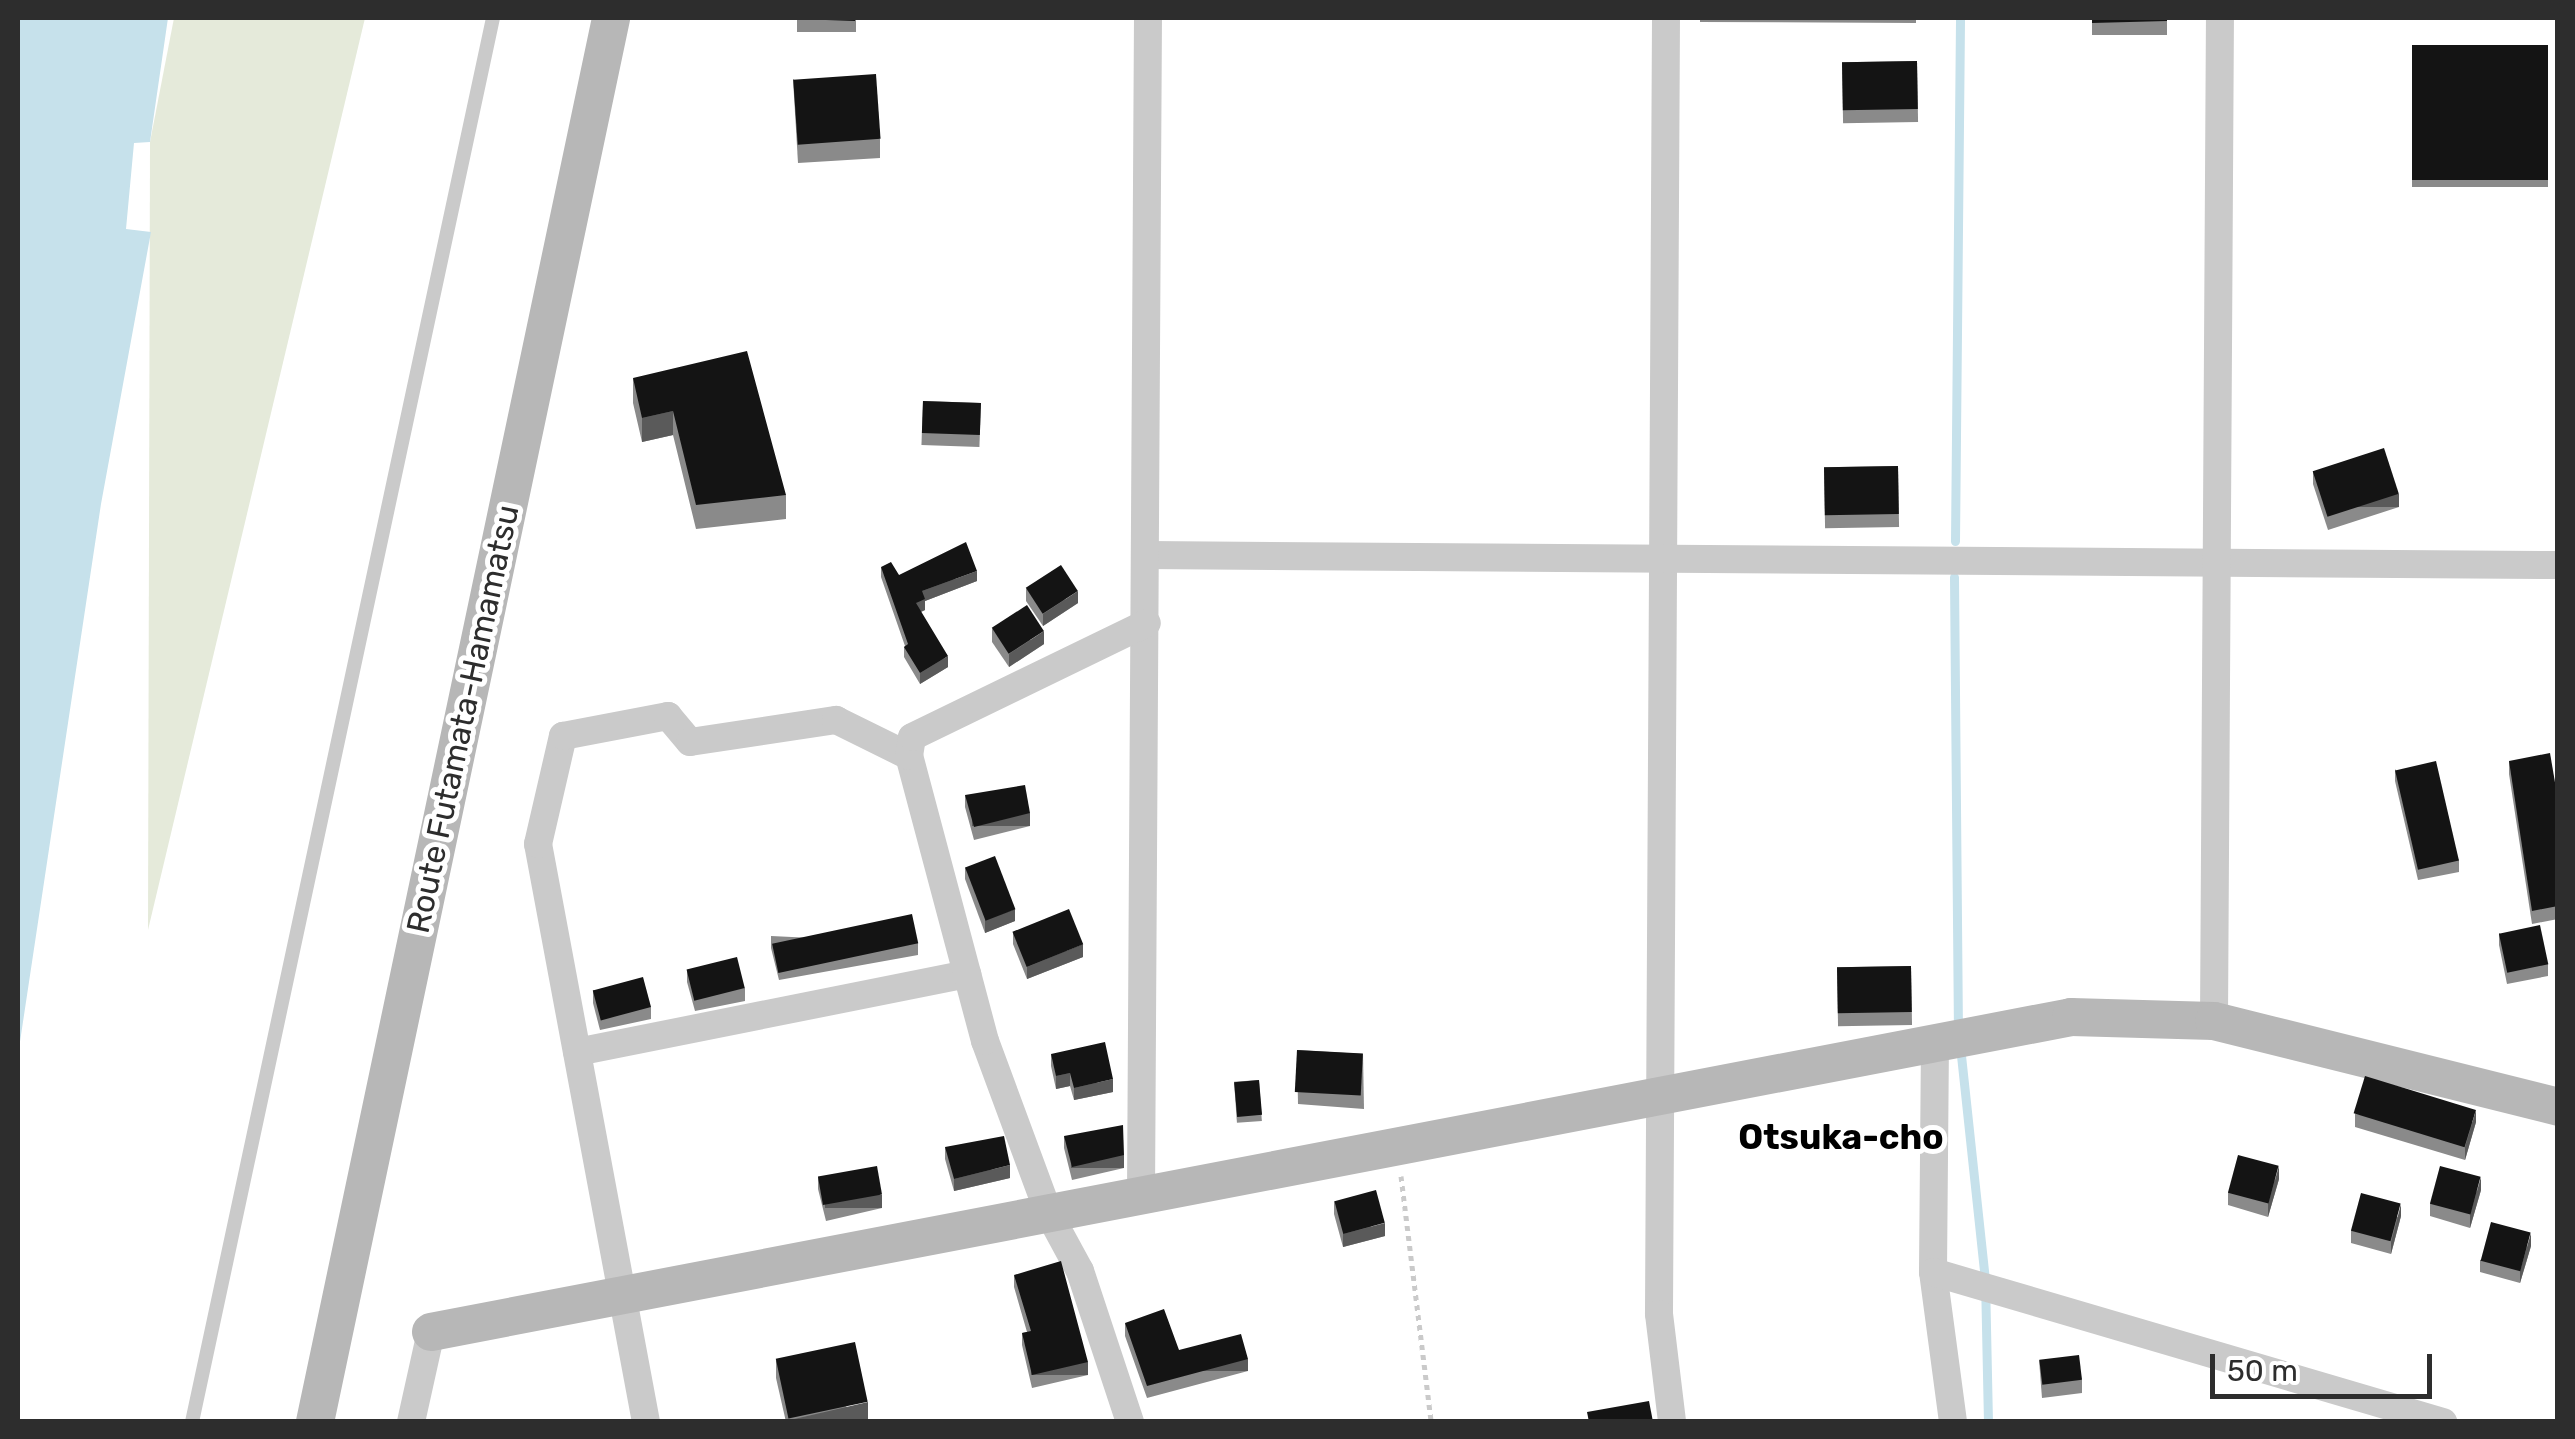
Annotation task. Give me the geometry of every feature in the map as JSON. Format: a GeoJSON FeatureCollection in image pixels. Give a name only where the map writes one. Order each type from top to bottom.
{"type":"FeatureCollection","features":[{"type":"Feature","properties":{"kind":"street","name":"Route Futamata-Hamamatsu"},"geometry":{"type":"LineString","coordinates":[[315,1422],[611,18]]}},
{"type":"Feature","properties":{"kind":"street"},"geometry":{"type":"LineString","coordinates":[[1142,1194],[1148,18]]}},
{"type":"Feature","properties":{"kind":"street"},"geometry":{"type":"LineString","coordinates":[[1666,18],[1659,1314],[1672,1422]]}},
{"type":"Feature","properties":{"kind":"street"},"geometry":{"type":"LineString","coordinates":[[2214,1021],[2220,18]]}},
{"type":"Feature","properties":{"kind":"street"},"geometry":{"type":"LineString","coordinates":[[1147,555],[2558,566]]}},
{"type":"Feature","properties":{"kind":"street"},"geometry":{"type":"LineString","coordinates":[[1130,1422],[1080,1271],[1050,1214],[985,1042],[910,756],[912,737],[1147,623]]}},
{"type":"Feature","properties":{"kind":"street"},"geometry":{"type":"LineString","coordinates":[[646,1422],[538,844],[563,736],[668,716],[690,742],[836,720],[910,756]]}},
{"type":"Feature","properties":{"kind":"street"},"geometry":{"type":"LineString","coordinates":[[577,1052],[967,974]]}},
{"type":"Feature","properties":{"kind":"street"},"geometry":{"type":"LineString","coordinates":[[411,1422],[431,1332],[2071,1018],[2214,1021],[2558,1106]]}},
{"type":"Feature","properties":{"kind":"street"},"geometry":{"type":"LineString","coordinates":[[1936,1041],[1933,1272],[1953,1422]]}},
{"type":"Feature","properties":{"kind":"street"},"geometry":{"type":"LineString","coordinates":[[1933,1272],[2443,1422]]}},
{"type":"Feature","properties":{"kind":"lane"},"geometry":{"type":"LineString","coordinates":[[192,1422],[493,18]]}},
{"type":"Feature","properties":{"kind":"path"},"geometry":{"type":"LineString","coordinates":[[1398,1144],[1430,1422]]}},
{"type":"Feature","properties":{"kind":"green space"},"geometry":{"type":"Polygon","coordinates":[[[174,18],[365,18],[148,930],[150,142],[174,18]]]}},
{"type":"Feature","properties":{"kind":"water"},"geometry":{"type":"Polygon","coordinates":[[[18,18],[168,18],[150,142],[134,143],[126,229],[151,232],[101,504],[18,1055],[18,18]]]}},
{"type":"Feature","properties":{"kind":"building"},"geometry":{"type":"Polygon","coordinates":[[[855,18],[855,21],[797,19],[855,18]]]}},
{"type":"Feature","properties":{"kind":"building"},"geometry":{"type":"Polygon","coordinates":[[[2092,18],[2167,18],[2167,21],[2092,23],[2092,18]]]}},
{"type":"Feature","properties":{"kind":"building"},"geometry":{"type":"Polygon","coordinates":[[[2412,45],[2548,45],[2548,180],[2412,180],[2412,45]]]}},
{"type":"Feature","properties":{"kind":"building"},"geometry":{"type":"Polygon","coordinates":[[[1917,61],[1918,109],[1843,110],[1842,62],[1917,61]]]}},
{"type":"Feature","properties":{"kind":"building"},"geometry":{"type":"Polygon","coordinates":[[[876,74],[881,139],[798,145],[793,80],[876,74]]]}},
{"type":"Feature","properties":{"kind":"building"},"geometry":{"type":"Polygon","coordinates":[[[747,351],[786,495],[696,505],[673,411],[642,418],[633,378],[747,351]]]}},
{"type":"Feature","properties":{"kind":"building"},"geometry":{"type":"Polygon","coordinates":[[[923,401],[981,403],[980,435],[922,433],[923,401]]]}},
{"type":"Feature","properties":{"kind":"building"},"geometry":{"type":"Polygon","coordinates":[[[2384,448],[2399,494],[2328,517],[2313,471],[2384,448]]]}},
{"type":"Feature","properties":{"kind":"building"},"geometry":{"type":"Polygon","coordinates":[[[1898,466],[1899,514],[1825,515],[1824,467],[1898,466]]]}},
{"type":"Feature","properties":{"kind":"building"},"geometry":{"type":"Polygon","coordinates":[[[966,542],[977,571],[922,591],[925,599],[916,603],[948,656],[920,673],[904,647],[908,644],[881,567],[891,562],[899,575],[966,542]]]}},
{"type":"Feature","properties":{"kind":"building"},"geometry":{"type":"Polygon","coordinates":[[[1061,565],[1078,591],[1043,614],[1026,588],[1061,565]]]}},
{"type":"Feature","properties":{"kind":"building"},"geometry":{"type":"Polygon","coordinates":[[[1027,605],[1044,631],[1009,654],[992,628],[1027,605]]]}},
{"type":"Feature","properties":{"kind":"building"},"geometry":{"type":"Polygon","coordinates":[[[2550,753],[2558,800],[2558,906],[2532,911],[2509,761],[2550,753]]]}},
{"type":"Feature","properties":{"kind":"building"},"geometry":{"type":"Polygon","coordinates":[[[2436,761],[2459,860],[2418,870],[2395,770],[2436,761]]]}},
{"type":"Feature","properties":{"kind":"building"},"geometry":{"type":"Polygon","coordinates":[[[1025,785],[1030,813],[974,827],[965,795],[1025,785]]]}},
{"type":"Feature","properties":{"kind":"building"},"geometry":{"type":"Polygon","coordinates":[[[995,856],[1015,909],[986,921],[965,867],[995,856]]]}},
{"type":"Feature","properties":{"kind":"building"},"geometry":{"type":"Polygon","coordinates":[[[1069,909],[1083,944],[1027,967],[1012,932],[1069,909]]]}},
{"type":"Feature","properties":{"kind":"building"},"geometry":{"type":"Polygon","coordinates":[[[912,914],[918,943],[778,973],[772,944],[912,914]]]}},
{"type":"Feature","properties":{"kind":"building"},"geometry":{"type":"Polygon","coordinates":[[[2540,925],[2548,964],[2507,973],[2499,934],[2540,925]]]}},
{"type":"Feature","properties":{"kind":"building"},"geometry":{"type":"Polygon","coordinates":[[[737,957],[745,988],[694,1001],[687,970],[737,957]]]}},
{"type":"Feature","properties":{"kind":"building"},"geometry":{"type":"Polygon","coordinates":[[[1911,966],[1912,1012],[1838,1013],[1837,967],[1911,966]]]}},
{"type":"Feature","properties":{"kind":"building"},"geometry":{"type":"Polygon","coordinates":[[[643,977],[651,1007],[601,1020],[593,990],[643,977]]]}},
{"type":"Feature","properties":{"kind":"building"},"geometry":{"type":"Polygon","coordinates":[[[1105,1042],[1113,1079],[1074,1088],[1070,1073],[1056,1076],[1051,1054],[1105,1042]]]}},
{"type":"Feature","properties":{"kind":"building"},"geometry":{"type":"Polygon","coordinates":[[[1297,1050],[1363,1053],[1361,1095],[1295,1092],[1297,1050]]]}},
{"type":"Feature","properties":{"kind":"building"},"geometry":{"type":"Polygon","coordinates":[[[2365,1076],[2476,1110],[2465,1147],[2354,1113],[2365,1076]]]}},
{"type":"Feature","properties":{"kind":"building"},"geometry":{"type":"Polygon","coordinates":[[[1259,1080],[1262,1115],[1237,1117],[1234,1082],[1259,1080]]]}},
{"type":"Feature","properties":{"kind":"building"},"geometry":{"type":"Polygon","coordinates":[[[1123,1125],[1124,1155],[1072,1167],[1064,1136],[1123,1125]]]}},
{"type":"Feature","properties":{"kind":"building"},"geometry":{"type":"Polygon","coordinates":[[[1004,1136],[1010,1165],[954,1179],[945,1147],[1004,1136]]]}},
{"type":"Feature","properties":{"kind":"building"},"geometry":{"type":"Polygon","coordinates":[[[2238,1155],[2279,1166],[2268,1204],[2228,1193],[2238,1155]]]}},
{"type":"Feature","properties":{"kind":"building"},"geometry":{"type":"Polygon","coordinates":[[[877,1166],[882,1195],[823,1205],[818,1176],[877,1166]]]}},
{"type":"Feature","properties":{"kind":"building"},"geometry":{"type":"Polygon","coordinates":[[[2440,1166],[2481,1177],[2470,1215],[2430,1204],[2440,1166]]]}},
{"type":"Feature","properties":{"kind":"building"},"geometry":{"type":"Polygon","coordinates":[[[1376,1190],[1385,1223],[1343,1234],[1334,1201],[1376,1190]]]}},
{"type":"Feature","properties":{"kind":"building"},"geometry":{"type":"Polygon","coordinates":[[[2361,1193],[2401,1204],[2391,1241],[2351,1231],[2361,1193]]]}},
{"type":"Feature","properties":{"kind":"building"},"geometry":{"type":"Polygon","coordinates":[[[2491,1222],[2531,1233],[2520,1271],[2481,1261],[2491,1222]]]}},
{"type":"Feature","properties":{"kind":"building"},"geometry":{"type":"Polygon","coordinates":[[[1061,1261],[1088,1362],[1032,1375],[1022,1333],[1031,1331],[1014,1275],[1061,1261]]]}},
{"type":"Feature","properties":{"kind":"building"},"geometry":{"type":"Polygon","coordinates":[[[1164,1309],[1179,1350],[1241,1334],[1248,1359],[1147,1386],[1125,1323],[1164,1309]]]}},
{"type":"Feature","properties":{"kind":"building"},"geometry":{"type":"Polygon","coordinates":[[[855,1342],[868,1402],[788,1419],[776,1359],[855,1342]]]}},
{"type":"Feature","properties":{"kind":"building"},"geometry":{"type":"Polygon","coordinates":[[[2079,1355],[2082,1380],[2042,1385],[2039,1360],[2079,1355]]]}},
{"type":"Feature","properties":{"kind":"building"},"geometry":{"type":"Polygon","coordinates":[[[1649,1401],[1653,1422],[1589,1422],[1587,1412],[1649,1401]]]}},
{"type":"Feature","properties":{"kind":"waterway"},"geometry":{"type":"LineString","coordinates":[[1955,541],[1960,18]]}},
{"type":"Feature","properties":{"kind":"waterway"},"geometry":{"type":"LineString","coordinates":[[1954,577],[1958,1030]]}},
{"type":"Feature","properties":{"kind":"waterway"},"geometry":{"type":"LineString","coordinates":[[1960,1046],[1985,1279],[1988,1422]]}},
{"type":"Feature","properties":{"kind":"district","name":"Otsuka-cho"},"geometry":{"type":"Point","coordinates":[1841,1137]}}]}
